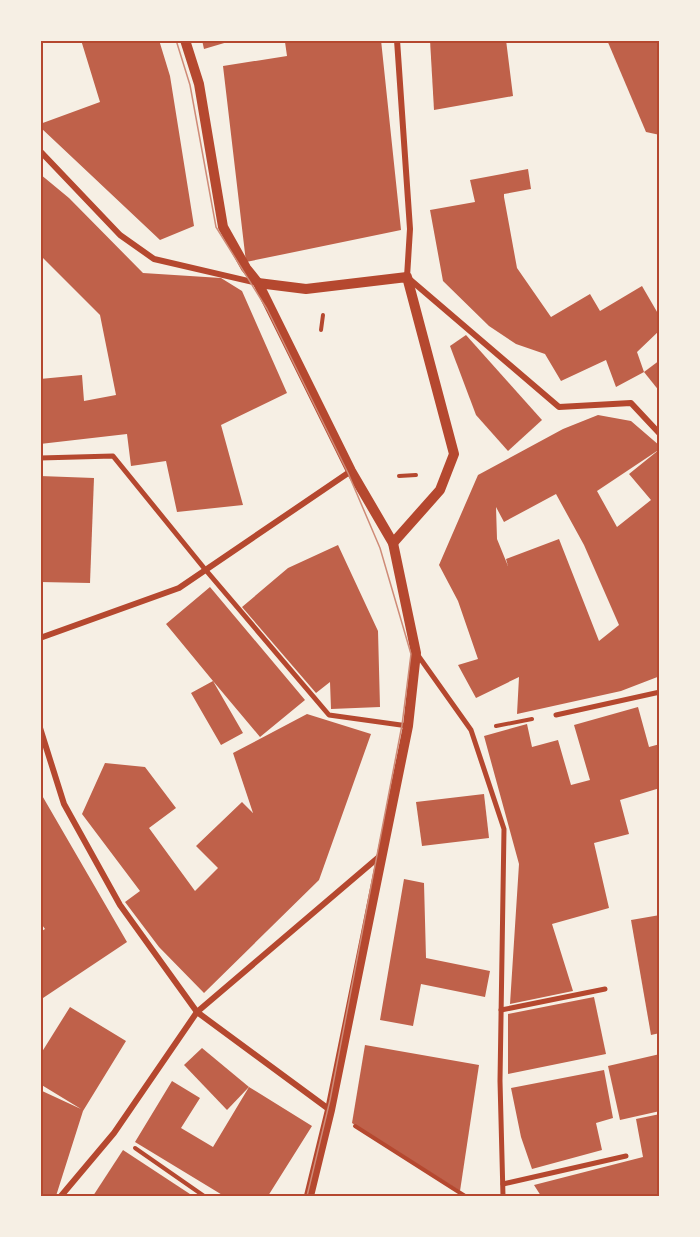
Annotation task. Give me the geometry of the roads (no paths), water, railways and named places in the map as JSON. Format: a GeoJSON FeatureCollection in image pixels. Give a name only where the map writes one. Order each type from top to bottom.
{"type":"FeatureCollection","features":[{"type":"Feature","properties":{"kind":"street"},"geometry":{"type":"LineString","coordinates":[[185,40],[199,84],[223,227],[246,268],[258,283],[351,471],[393,543],[416,653],[408,726],[330,1110],[309,1197]]}},
{"type":"Feature","properties":{"kind":"street"},"geometry":{"type":"LineString","coordinates":[[393,543],[440,490],[454,454],[407,277],[410,229],[397,40]]}},
{"type":"Feature","properties":{"kind":"street"},"geometry":{"type":"LineString","coordinates":[[40,151],[120,235],[154,259],[258,283],[306,289],[407,277],[559,407],[631,403],[660,434]]}},
{"type":"Feature","properties":{"kind":"street"},"geometry":{"type":"LineString","coordinates":[[40,458],[113,456],[204,568],[330,715],[408,726]]}},
{"type":"Feature","properties":{"kind":"street"},"geometry":{"type":"LineString","coordinates":[[40,638],[179,588],[204,568],[351,471]]}},
{"type":"Feature","properties":{"kind":"street"},"geometry":{"type":"LineString","coordinates":[[416,653],[471,730],[504,829],[501,1010],[503,1197]]}},
{"type":"Feature","properties":{"kind":"street"},"geometry":{"type":"LineString","coordinates":[[556,715],[660,692]]}},
{"type":"Feature","properties":{"kind":"street"},"geometry":{"type":"LineString","coordinates":[[40,728],[64,804],[120,905],[197,1012],[330,1110]]}},
{"type":"Feature","properties":{"kind":"street"},"geometry":{"type":"LineString","coordinates":[[60,1197],[114,1133],[197,1012],[382,854]]}},
{"type":"Feature","properties":{"kind":"street"},"geometry":{"type":"LineString","coordinates":[[501,1010],[605,989]]}},
{"type":"Feature","properties":{"kind":"street"},"geometry":{"type":"LineString","coordinates":[[503,1184],[626,1156]]}},
{"type":"Feature","properties":{"kind":"tram line"},"geometry":{"type":"LineString","coordinates":[[176,40],[190,85],[216,227],[267,309],[348,473],[380,548],[411,654],[402,725],[330,1100],[307,1196]]}}]}
